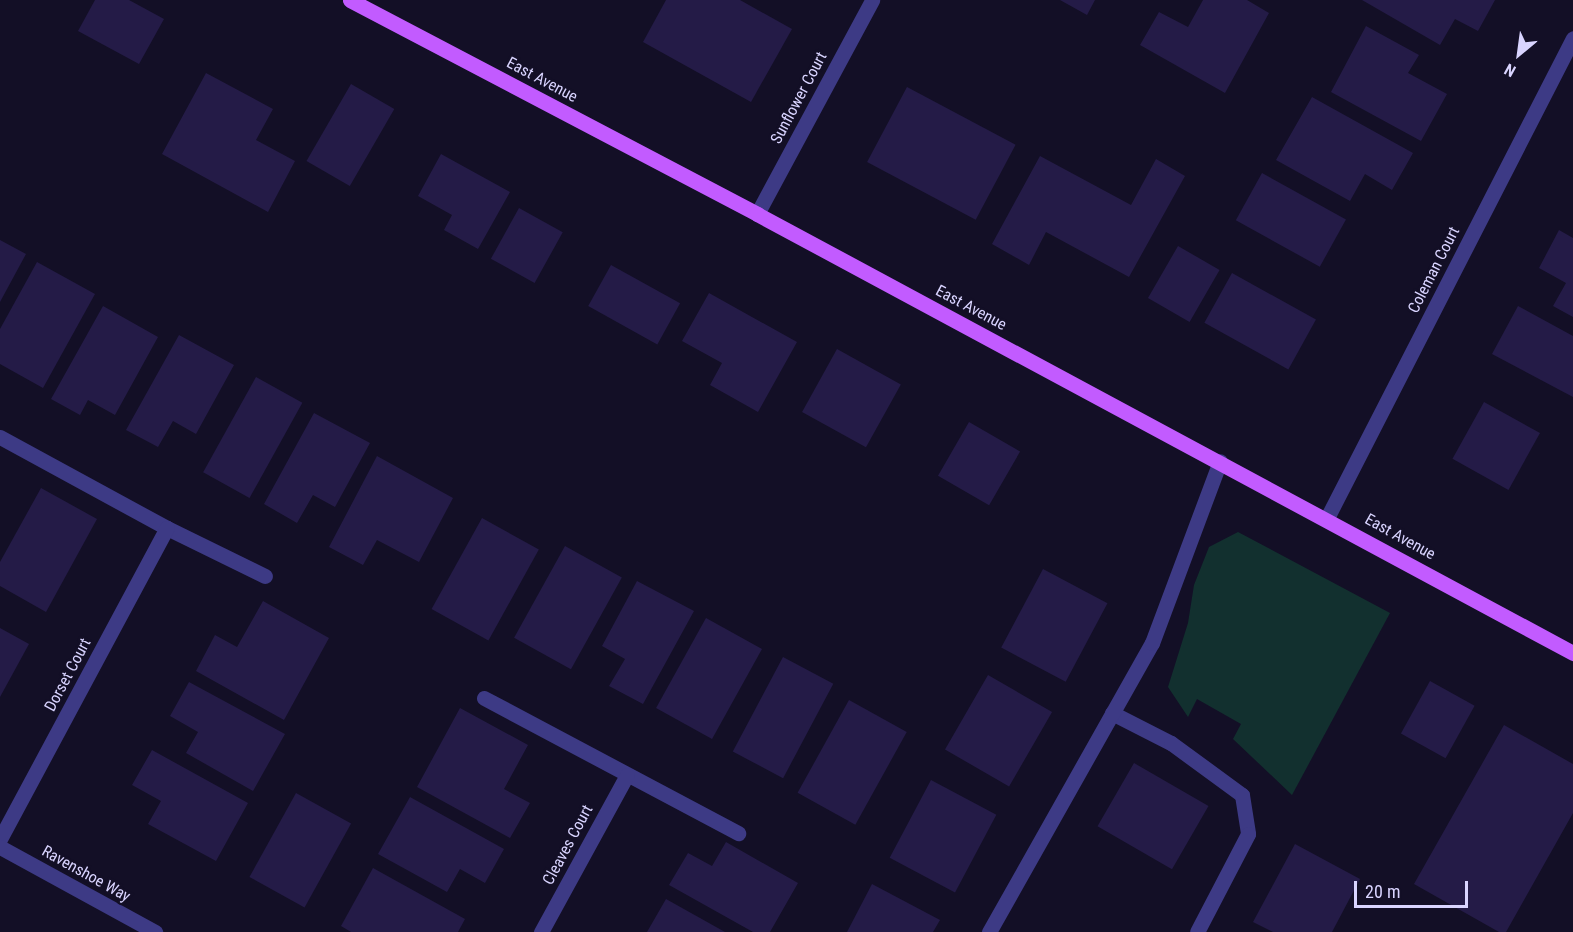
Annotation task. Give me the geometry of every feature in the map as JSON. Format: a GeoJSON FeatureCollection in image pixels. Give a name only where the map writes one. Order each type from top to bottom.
{"type":"FeatureCollection","features":[{"type":"Feature","properties":{"kind":"main road","name":"East Avenue"},"geometry":{"type":"LineString","coordinates":[[350,0],[758,214],[1327,518],[1573,653]]}},
{"type":"Feature","properties":{"kind":"street","name":"Sunflower Court"},"geometry":{"type":"LineString","coordinates":[[758,214],[872,0]]}},
{"type":"Feature","properties":{"kind":"street","name":"Coleman Court"},"geometry":{"type":"LineString","coordinates":[[1327,518],[1573,38]]}},
{"type":"Feature","properties":{"kind":"street"},"geometry":{"type":"LineString","coordinates":[[0,437],[167,528],[265,576]]}},
{"type":"Feature","properties":{"kind":"street"},"geometry":{"type":"LineString","coordinates":[[989,932],[1152,643],[1220,461]]}},
{"type":"Feature","properties":{"kind":"street","name":"Dorset Court"},"geometry":{"type":"LineString","coordinates":[[0,839],[167,528]]}},
{"type":"Feature","properties":{"kind":"street"},"geometry":{"type":"LineString","coordinates":[[484,698],[738,833]]}},
{"type":"Feature","properties":{"kind":"street"},"geometry":{"type":"LineString","coordinates":[[1112,713],[1171,743],[1242,795],[1248,834],[1197,932]]}},
{"type":"Feature","properties":{"kind":"street","name":"Cleaves Court"},"geometry":{"type":"LineString","coordinates":[[541,932],[627,774]]}},
{"type":"Feature","properties":{"kind":"street","name":"Ravenshoe Way"},"geometry":{"type":"LineString","coordinates":[[0,847],[155,932]]}},
{"type":"Feature","properties":{"kind":"green space"},"geometry":{"type":"Polygon","coordinates":[[[1238,532],[1390,613],[1292,795],[1233,739],[1241,724],[1197,699],[1188,717],[1168,687],[1188,623],[1194,585],[1209,547],[1238,532]]]}},
{"type":"Feature","properties":{"kind":"building"},"geometry":{"type":"Polygon","coordinates":[[[95,0],[129,0],[164,19],[139,64],[78,31],[95,0]]]}},
{"type":"Feature","properties":{"kind":"building"},"geometry":{"type":"Polygon","coordinates":[[[666,0],[740,0],[792,29],[751,102],[643,42],[666,0]]]}},
{"type":"Feature","properties":{"kind":"building"},"geometry":{"type":"Polygon","coordinates":[[[1060,0],[1095,0],[1087,15],[1060,0]]]}},
{"type":"Feature","properties":{"kind":"building"},"geometry":{"type":"Polygon","coordinates":[[[1203,0],[1247,0],[1269,13],[1225,93],[1140,45],[1159,12],[1188,27],[1203,0]]]}},
{"type":"Feature","properties":{"kind":"building"},"geometry":{"type":"Polygon","coordinates":[[[1362,0],[1495,0],[1478,31],[1455,19],[1440,45],[1362,0]]]}},
{"type":"Feature","properties":{"kind":"building"},"geometry":{"type":"Polygon","coordinates":[[[1366,26],[1419,55],[1408,73],[1447,94],[1421,141],[1331,92],[1366,26]]]}},
{"type":"Feature","properties":{"kind":"building"},"geometry":{"type":"Polygon","coordinates":[[[206,73],[273,109],[256,140],[295,161],[268,212],[162,154],[206,73]]]}},
{"type":"Feature","properties":{"kind":"building"},"geometry":{"type":"Polygon","coordinates":[[[351,84],[394,109],[350,186],[306,161],[351,84]]]}},
{"type":"Feature","properties":{"kind":"building"},"geometry":{"type":"Polygon","coordinates":[[[907,87],[1016,145],[976,220],[867,162],[907,87]]]}},
{"type":"Feature","properties":{"kind":"building"},"geometry":{"type":"Polygon","coordinates":[[[1312,97],[1413,153],[1392,190],[1365,174],[1350,201],[1276,160],[1312,97]]]}},
{"type":"Feature","properties":{"kind":"building"},"geometry":{"type":"Polygon","coordinates":[[[441,154],[510,192],[478,249],[444,230],[452,215],[418,196],[441,154]]]}},
{"type":"Feature","properties":{"kind":"building"},"geometry":{"type":"Polygon","coordinates":[[[1040,156],[1131,205],[1156,159],[1185,176],[1129,277],[1046,232],[1029,265],[992,244],[1040,156]]]}},
{"type":"Feature","properties":{"kind":"building"},"geometry":{"type":"Polygon","coordinates":[[[1262,173],[1346,220],[1320,267],[1236,220],[1262,173]]]}},
{"type":"Feature","properties":{"kind":"building"},"geometry":{"type":"Polygon","coordinates":[[[519,208],[563,232],[535,283],[491,259],[519,208]]]}},
{"type":"Feature","properties":{"kind":"building"},"geometry":{"type":"Polygon","coordinates":[[[1559,230],[1573,238],[1573,317],[1553,306],[1566,283],[1539,268],[1559,230]]]}},
{"type":"Feature","properties":{"kind":"building"},"geometry":{"type":"Polygon","coordinates":[[[0,240],[26,254],[0,302],[0,240]]]}},
{"type":"Feature","properties":{"kind":"building"},"geometry":{"type":"Polygon","coordinates":[[[1178,246],[1220,270],[1190,322],[1148,298],[1178,246]]]}},
{"type":"Feature","properties":{"kind":"building"},"geometry":{"type":"Polygon","coordinates":[[[37,262],[95,294],[43,388],[0,364],[0,329],[37,262]]]}},
{"type":"Feature","properties":{"kind":"building"},"geometry":{"type":"Polygon","coordinates":[[[611,265],[680,303],[657,344],[588,306],[611,265]]]}},
{"type":"Feature","properties":{"kind":"building"},"geometry":{"type":"Polygon","coordinates":[[[1232,273],[1316,320],[1288,369],[1204,323],[1232,273]]]}},
{"type":"Feature","properties":{"kind":"building"},"geometry":{"type":"Polygon","coordinates":[[[709,293],[797,342],[758,412],[710,385],[722,363],[682,341],[709,293]]]}},
{"type":"Feature","properties":{"kind":"building"},"geometry":{"type":"Polygon","coordinates":[[[103,306],[158,337],[115,415],[88,400],[80,415],[51,399],[103,306]]]}},
{"type":"Feature","properties":{"kind":"building"},"geometry":{"type":"Polygon","coordinates":[[[1518,306],[1573,336],[1573,397],[1492,354],[1518,306]]]}},
{"type":"Feature","properties":{"kind":"building"},"geometry":{"type":"Polygon","coordinates":[[[179,335],[234,365],[196,434],[173,421],[158,447],[126,430],[179,335]]]}},
{"type":"Feature","properties":{"kind":"building"},"geometry":{"type":"Polygon","coordinates":[[[837,349],[901,384],[866,447],[802,412],[837,349]]]}},
{"type":"Feature","properties":{"kind":"building"},"geometry":{"type":"Polygon","coordinates":[[[256,377],[302,403],[250,498],[203,472],[256,377]]]}},
{"type":"Feature","properties":{"kind":"building"},"geometry":{"type":"Polygon","coordinates":[[[1484,402],[1540,433],[1508,490],[1452,459],[1484,402]]]}},
{"type":"Feature","properties":{"kind":"building"},"geometry":{"type":"Polygon","coordinates":[[[314,413],[370,443],[335,507],[313,495],[297,523],[264,504],[314,413]]]}},
{"type":"Feature","properties":{"kind":"building"},"geometry":{"type":"Polygon","coordinates":[[[969,422],[1020,452],[989,505],[938,476],[969,422]]]}},
{"type":"Feature","properties":{"kind":"building"},"geometry":{"type":"Polygon","coordinates":[[[377,456],[453,498],[419,562],[377,540],[363,565],[329,547],[377,456]]]}},
{"type":"Feature","properties":{"kind":"building"},"geometry":{"type":"Polygon","coordinates":[[[41,488],[97,519],[46,612],[0,586],[0,562],[41,488]]]}},
{"type":"Feature","properties":{"kind":"building"},"geometry":{"type":"Polygon","coordinates":[[[482,518],[539,550],[488,640],[432,609],[482,518]]]}},
{"type":"Feature","properties":{"kind":"building"},"geometry":{"type":"Polygon","coordinates":[[[565,546],[622,578],[571,669],[514,638],[565,546]]]}},
{"type":"Feature","properties":{"kind":"building"},"geometry":{"type":"Polygon","coordinates":[[[1043,569],[1107,603],[1066,682],[1001,648],[1043,569]]]}},
{"type":"Feature","properties":{"kind":"building"},"geometry":{"type":"Polygon","coordinates":[[[637,581],[694,611],[643,704],[609,686],[625,659],[602,646],[637,581]]]}},
{"type":"Feature","properties":{"kind":"building"},"geometry":{"type":"Polygon","coordinates":[[[263,601],[329,638],[284,720],[196,671],[215,635],[237,647],[263,601]]]}},
{"type":"Feature","properties":{"kind":"building"},"geometry":{"type":"Polygon","coordinates":[[[706,618],[762,649],[712,739],[656,708],[706,618]]]}},
{"type":"Feature","properties":{"kind":"building"},"geometry":{"type":"Polygon","coordinates":[[[0,628],[29,644],[0,697],[0,628]]]}},
{"type":"Feature","properties":{"kind":"building"},"geometry":{"type":"Polygon","coordinates":[[[783,657],[833,684],[783,778],[733,751],[783,657]]]}},
{"type":"Feature","properties":{"kind":"building"},"geometry":{"type":"Polygon","coordinates":[[[988,675],[1052,712],[1009,786],[945,749],[988,675]]]}},
{"type":"Feature","properties":{"kind":"building"},"geometry":{"type":"Polygon","coordinates":[[[1430,681],[1475,706],[1446,758],[1401,733],[1430,681]]]}},
{"type":"Feature","properties":{"kind":"building"},"geometry":{"type":"Polygon","coordinates":[[[189,682],[285,734],[253,791],[186,753],[198,732],[170,716],[189,682]]]}},
{"type":"Feature","properties":{"kind":"building"},"geometry":{"type":"Polygon","coordinates":[[[849,700],[907,732],[855,825],[798,793],[849,700]]]}},
{"type":"Feature","properties":{"kind":"building"},"geometry":{"type":"Polygon","coordinates":[[[460,708],[528,745],[504,789],[530,803],[510,838],[417,787],[460,708]]]}},
{"type":"Feature","properties":{"kind":"building"},"geometry":{"type":"Polygon","coordinates":[[[1504,725],[1573,764],[1573,813],[1506,932],[1499,932],[1414,884],[1504,725]]]}},
{"type":"Feature","properties":{"kind":"building"},"geometry":{"type":"Polygon","coordinates":[[[152,750],[248,803],[216,861],[148,824],[161,801],[132,785],[152,750]]]}},
{"type":"Feature","properties":{"kind":"building"},"geometry":{"type":"Polygon","coordinates":[[[1134,763],[1208,806],[1172,869],[1098,826],[1134,763]]]}},
{"type":"Feature","properties":{"kind":"building"},"geometry":{"type":"Polygon","coordinates":[[[931,780],[996,815],[955,892],[890,858],[931,780]]]}},
{"type":"Feature","properties":{"kind":"building"},"geometry":{"type":"Polygon","coordinates":[[[296,793],[351,824],[305,908],[249,877],[296,793]]]}},
{"type":"Feature","properties":{"kind":"building"},"geometry":{"type":"Polygon","coordinates":[[[410,797],[504,849],[485,883],[460,869],[447,892],[378,854],[410,797]]]}},
{"type":"Feature","properties":{"kind":"building"},"geometry":{"type":"Polygon","coordinates":[[[726,842],[798,883],[770,932],[753,932],[669,885],[688,853],[712,866],[726,842]]]}},
{"type":"Feature","properties":{"kind":"building"},"geometry":{"type":"Polygon","coordinates":[[[1295,844],[1360,879],[1332,932],[1273,932],[1253,922],[1295,844]]]}},
{"type":"Feature","properties":{"kind":"building"},"geometry":{"type":"Polygon","coordinates":[[[373,868],[465,919],[458,932],[351,932],[341,926],[373,868]]]}},
{"type":"Feature","properties":{"kind":"building"},"geometry":{"type":"Polygon","coordinates":[[[872,884],[940,920],[933,932],[847,932],[872,884]]]}},
{"type":"Feature","properties":{"kind":"building"},"geometry":{"type":"Polygon","coordinates":[[[666,899],[725,932],[647,932],[666,899]]]}}]}
